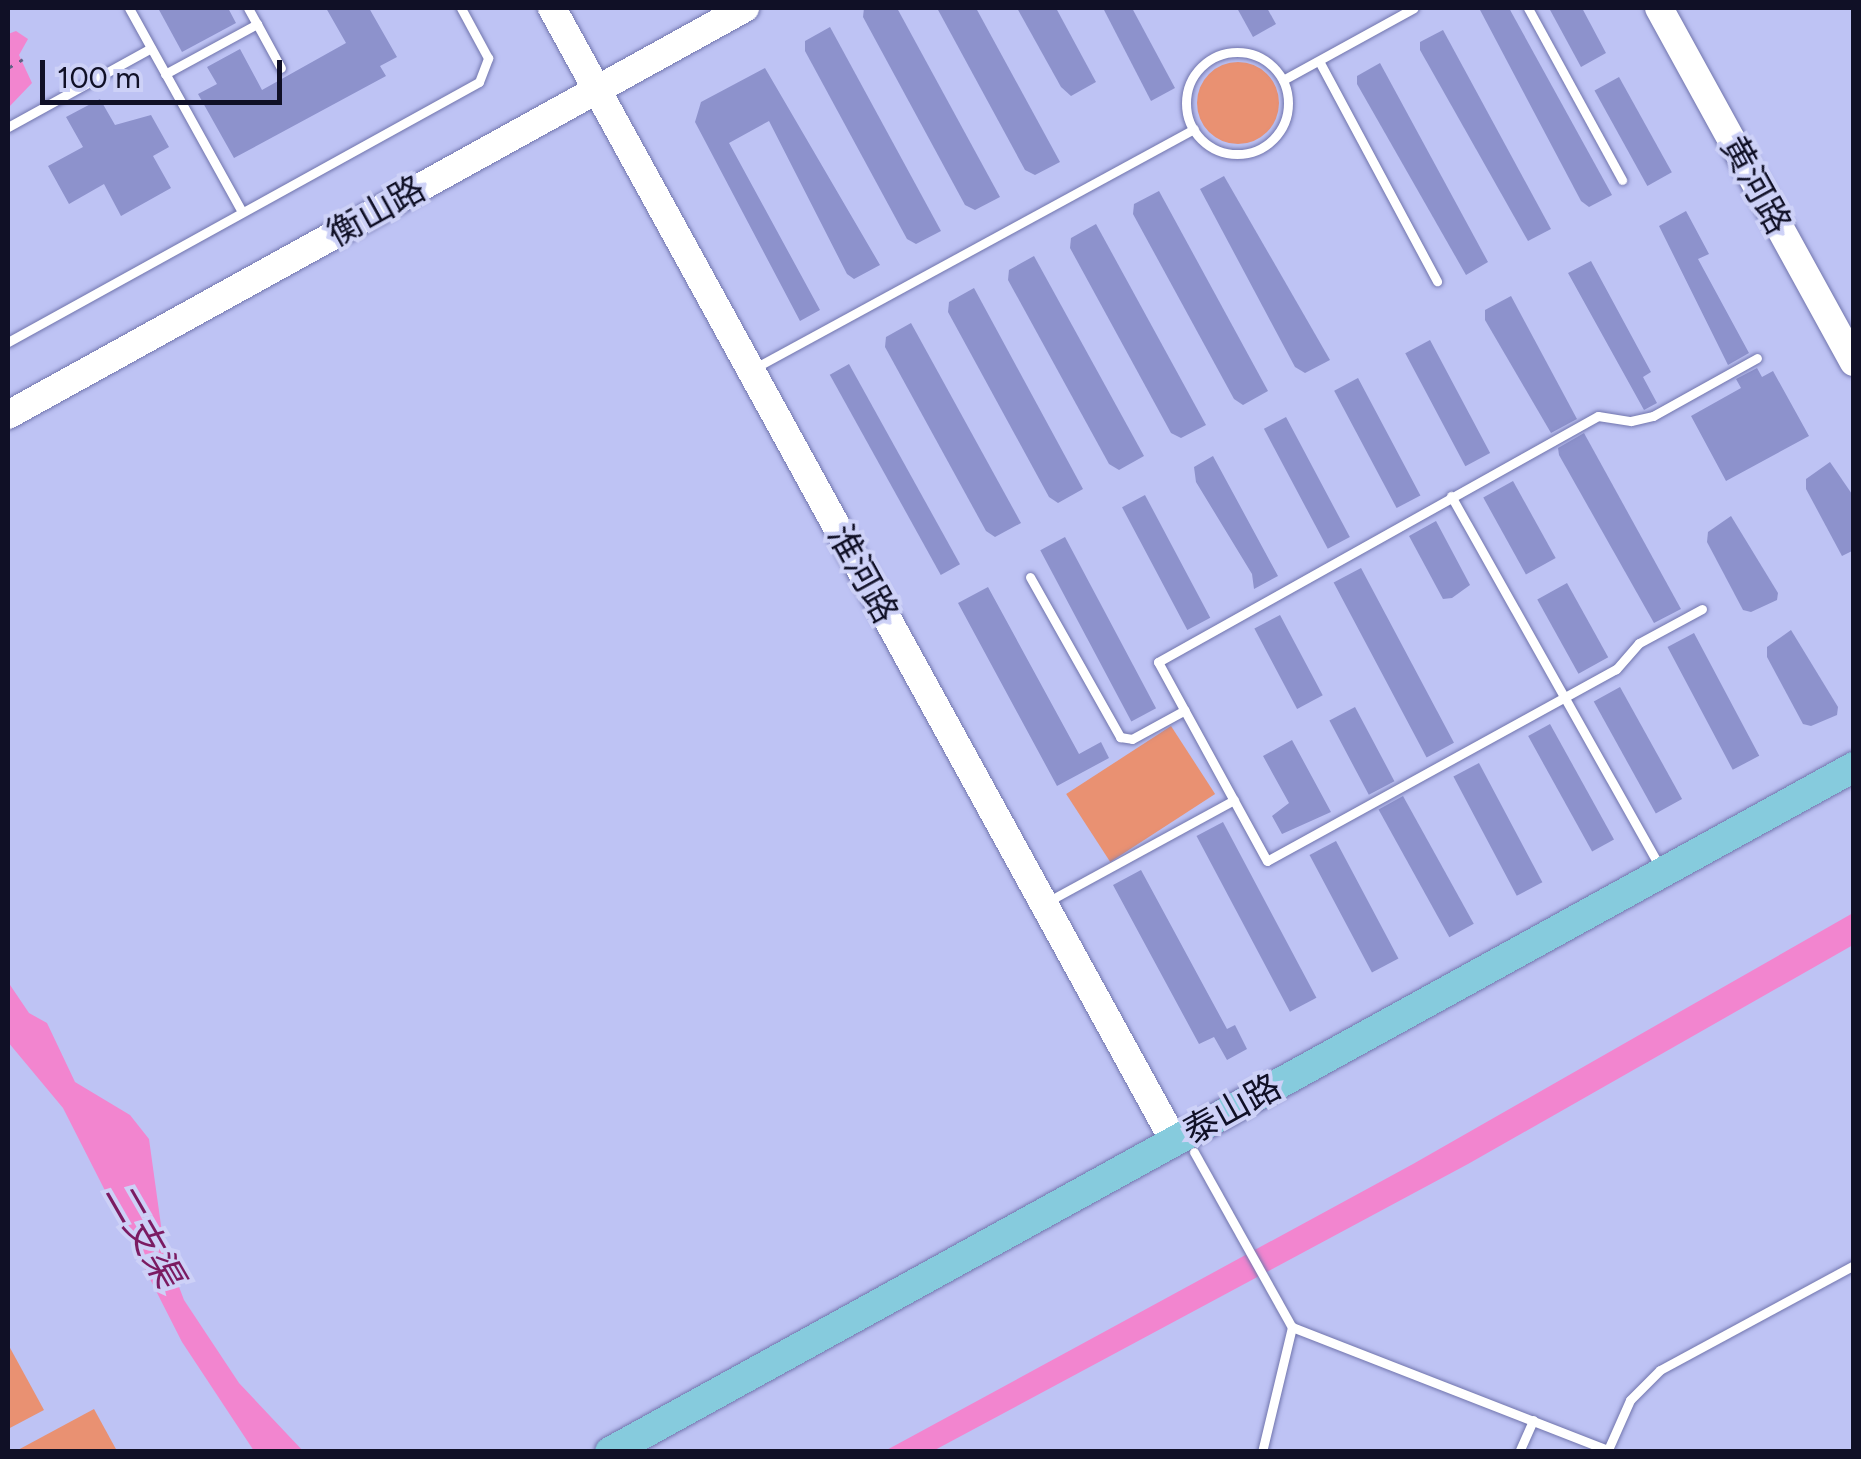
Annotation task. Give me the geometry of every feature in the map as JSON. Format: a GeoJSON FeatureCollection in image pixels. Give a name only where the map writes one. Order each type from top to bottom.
{"type":"FeatureCollection","features":[{"type":"Feature","properties":{"kind":"main road","name":"泰山路"},"geometry":{"type":"LineString","coordinates":[[650,1452],[1663,872],[1854,767]]}},
{"type":"Feature","properties":{"kind":"main road","name":"泰山路"},"geometry":{"type":"LineString","coordinates":[[610,1452],[1854,789]]}},
{"type":"Feature","properties":{"kind":"street","name":"淮河路"},"geometry":{"type":"LineString","coordinates":[[552,8],[1044,904],[1184,1146]]}},
{"type":"Feature","properties":{"kind":"street","name":"衡山路"},"geometry":{"type":"LineString","coordinates":[[8,415],[593,82],[712,8]]}},
{"type":"Feature","properties":{"kind":"street","name":"衡山路"},"geometry":{"type":"LineString","coordinates":[[8,397],[593,82],[745,8]]}},
{"type":"Feature","properties":{"kind":"street","name":"黄河路"},"geometry":{"type":"LineString","coordinates":[[1659,8],[1854,362]]}},
{"type":"Feature","properties":{"kind":"street","name":"黄河路"},"geometry":{"type":"LineString","coordinates":[[1680,8],[1854,325]]}},
{"type":"Feature","properties":{"kind":"lane"},"geometry":{"type":"LineString","coordinates":[[129,8],[241,210]]}},
{"type":"Feature","properties":{"kind":"lane"},"geometry":{"type":"LineString","coordinates":[[248,8],[281,68]]}},
{"type":"Feature","properties":{"kind":"lane"},"geometry":{"type":"LineString","coordinates":[[8,342],[479,82],[488,58],[461,8]]}},
{"type":"Feature","properties":{"kind":"lane"},"geometry":{"type":"LineString","coordinates":[[1283,80],[1414,8]]}},
{"type":"Feature","properties":{"kind":"lane"},"geometry":{"type":"LineString","coordinates":[[1528,8],[1622,180]]}},
{"type":"Feature","properties":{"kind":"lane"},"geometry":{"type":"LineString","coordinates":[[166,74],[257,24]]}},
{"type":"Feature","properties":{"kind":"lane"},"geometry":{"type":"LineString","coordinates":[[8,127],[152,48]]}},
{"type":"Feature","properties":{"kind":"lane"},"geometry":{"type":"LineString","coordinates":[[1252,54],[1283,80],[1287,112],[1262,147],[1230,153],[1194,129],[1188,90],[1208,61],[1252,54]]}},
{"type":"Feature","properties":{"kind":"lane"},"geometry":{"type":"LineString","coordinates":[[1318,61],[1437,280]]}},
{"type":"Feature","properties":{"kind":"lane"},"geometry":{"type":"LineString","coordinates":[[751,370],[1194,129]]}},
{"type":"Feature","properties":{"kind":"lane"},"geometry":{"type":"LineString","coordinates":[[1702,609],[1562,699],[1267,861],[1158,662],[1164,654],[1598,416],[1631,421],[1653,416],[1757,358]]}},
{"type":"Feature","properties":{"kind":"lane"},"geometry":{"type":"LineString","coordinates":[[1452,496],[1562,699],[1663,872]]}},
{"type":"Feature","properties":{"kind":"lane"},"geometry":{"type":"LineString","coordinates":[[1030,578],[1120,738],[1132,740],[1185,710]]}},
{"type":"Feature","properties":{"kind":"lane"},"geometry":{"type":"LineString","coordinates":[[1044,904],[1234,800]]}},
{"type":"Feature","properties":{"kind":"lane"},"geometry":{"type":"LineString","coordinates":[[1184,1146],[1292,1327],[1607,1450],[1630,1400],[1660,1370],[1854,1265]]}},
{"type":"Feature","properties":{"kind":"lane"},"geometry":{"type":"LineString","coordinates":[[1262,1452],[1292,1327]]}},
{"type":"Feature","properties":{"kind":"lane"},"geometry":{"type":"LineString","coordinates":[[1518,1452],[1532,1420]]}},
{"type":"Feature","properties":{"kind":"path"},"geometry":{"type":"LineString","coordinates":[[8,68],[23,60]]}},
{"type":"Feature","properties":{"kind":"shaded area"},"geometry":{"type":"Polygon","coordinates":[[[1230,62],[1246,62],[1272,80],[1279,103],[1276,119],[1267,132],[1246,144],[1230,144],[1204,126],[1197,111],[1197,95],[1215,69],[1230,62]]]}},
{"type":"Feature","properties":{"kind":"shaded area"},"geometry":{"type":"Polygon","coordinates":[[[1171,726],[1215,794],[1110,862],[1066,794],[1171,726]]]}},
{"type":"Feature","properties":{"kind":"shaded area"},"geometry":{"type":"Polygon","coordinates":[[[8,1347],[44,1410],[8,1429],[8,1347]]]}},
{"type":"Feature","properties":{"kind":"shaded area"},"geometry":{"type":"Polygon","coordinates":[[[94,1409],[117,1451],[16,1451],[94,1409]]]}},
{"type":"Feature","properties":{"kind":"water"},"geometry":{"type":"Polygon","coordinates":[[[16,31],[28,39],[19,55],[32,83],[9,107],[8,34],[16,31]]]}},
{"type":"Feature","properties":{"kind":"water"},"geometry":{"type":"Polygon","coordinates":[[[1853,913],[1853,945],[1468,1164],[933,1451],[883,1452],[1413,1164],[1853,913]]]}},
{"type":"Feature","properties":{"kind":"water","name":"二支渠"},"geometry":{"type":"Polygon","coordinates":[[[8,982],[29,1013],[47,1023],[75,1082],[130,1115],[149,1139],[164,1247],[184,1300],[239,1383],[303,1451],[254,1451],[182,1342],[63,1108],[8,1042],[8,982]]]}},
{"type":"Feature","properties":{"kind":"building"},"geometry":{"type":"Polygon","coordinates":[[[158,8],[228,8],[236,23],[182,52],[158,8]]]}},
{"type":"Feature","properties":{"kind":"building"},"geometry":{"type":"Polygon","coordinates":[[[326,8],[369,8],[397,57],[380,66],[386,76],[234,158],[198,94],[217,84],[207,67],[240,49],[262,90],[346,43],[326,8]]]}},
{"type":"Feature","properties":{"kind":"building"},"geometry":{"type":"Polygon","coordinates":[[[864,8],[897,8],[1000,197],[975,210],[965,205],[863,17],[864,8]]]}},
{"type":"Feature","properties":{"kind":"building"},"geometry":{"type":"Polygon","coordinates":[[[937,8],[976,8],[1060,162],[1035,175],[1025,170],[937,8]]]}},
{"type":"Feature","properties":{"kind":"building"},"geometry":{"type":"Polygon","coordinates":[[[1017,8],[1056,8],[1096,82],[1071,96],[1061,87],[1017,8]]]}},
{"type":"Feature","properties":{"kind":"building"},"geometry":{"type":"Polygon","coordinates":[[[1103,8],[1132,8],[1175,88],[1151,101],[1103,8]]]}},
{"type":"Feature","properties":{"kind":"building"},"geometry":{"type":"Polygon","coordinates":[[[1237,8],[1267,8],[1276,24],[1253,37],[1237,8]]]}},
{"type":"Feature","properties":{"kind":"building"},"geometry":{"type":"Polygon","coordinates":[[[1479,8],[1509,8],[1612,195],[1589,207],[1581,201],[1479,8]]]}},
{"type":"Feature","properties":{"kind":"building"},"geometry":{"type":"Polygon","coordinates":[[[1549,8],[1582,8],[1606,53],[1581,67],[1549,8]]]}},
{"type":"Feature","properties":{"kind":"building"},"geometry":{"type":"Polygon","coordinates":[[[830,27],[941,231],[916,244],[907,239],[805,51],[805,41],[830,27]]]}},
{"type":"Feature","properties":{"kind":"building"},"geometry":{"type":"Polygon","coordinates":[[[1443,30],[1551,229],[1528,241],[1420,50],[1420,42],[1443,30]]]}},
{"type":"Feature","properties":{"kind":"building"},"geometry":{"type":"Polygon","coordinates":[[[1380,63],[1488,262],[1466,275],[1357,84],[1357,76],[1380,63]]]}},
{"type":"Feature","properties":{"kind":"building"},"geometry":{"type":"Polygon","coordinates":[[[765,68],[880,265],[854,279],[847,274],[769,121],[729,143],[820,310],[800,321],[695,122],[701,102],[765,68]]]}},
{"type":"Feature","properties":{"kind":"building"},"geometry":{"type":"Polygon","coordinates":[[[1619,77],[1672,172],[1647,186],[1595,91],[1619,77]]]}},
{"type":"Feature","properties":{"kind":"building"},"geometry":{"type":"Polygon","coordinates":[[[100,99],[115,125],[151,115],[169,147],[153,156],[171,188],[121,216],[104,184],[69,204],[48,166],[83,147],[66,117],[100,99]]]}},
{"type":"Feature","properties":{"kind":"building"},"geometry":{"type":"Polygon","coordinates":[[[1224,176],[1330,360],[1305,373],[1295,367],[1200,189],[1224,176]]]}},
{"type":"Feature","properties":{"kind":"building"},"geometry":{"type":"Polygon","coordinates":[[[1159,191],[1268,391],[1243,405],[1234,399],[1133,214],[1134,204],[1159,191]]]}},
{"type":"Feature","properties":{"kind":"building"},"geometry":{"type":"Polygon","coordinates":[[[1686,211],[1709,254],[1698,259],[1749,353],[1728,365],[1659,226],[1686,211]]]}},
{"type":"Feature","properties":{"kind":"building"},"geometry":{"type":"Polygon","coordinates":[[[1096,224],[1206,425],[1181,438],[1171,433],[1070,248],[1071,238],[1096,224]]]}},
{"type":"Feature","properties":{"kind":"building"},"geometry":{"type":"Polygon","coordinates":[[[1034,256],[1144,456],[1119,470],[1109,464],[1008,280],[1009,270],[1034,256]]]}},
{"type":"Feature","properties":{"kind":"building"},"geometry":{"type":"Polygon","coordinates":[[[1591,261],[1651,372],[1643,377],[1657,403],[1644,410],[1568,273],[1591,261]]]}},
{"type":"Feature","properties":{"kind":"building"},"geometry":{"type":"Polygon","coordinates":[[[974,288],[1083,489],[1058,503],[1049,497],[948,312],[949,302],[974,288]]]}},
{"type":"Feature","properties":{"kind":"building"},"geometry":{"type":"Polygon","coordinates":[[[1511,296],[1577,419],[1551,433],[1485,320],[1485,310],[1511,296]]]}},
{"type":"Feature","properties":{"kind":"building"},"geometry":{"type":"Polygon","coordinates":[[[911,323],[1021,523],[995,537],[986,531],[885,347],[886,337],[911,323]]]}},
{"type":"Feature","properties":{"kind":"building"},"geometry":{"type":"Polygon","coordinates":[[[1430,340],[1490,453],[1465,466],[1405,353],[1430,340]]]}},
{"type":"Feature","properties":{"kind":"building"},"geometry":{"type":"Polygon","coordinates":[[[849,364],[960,564],[941,575],[830,375],[849,364]]]}},
{"type":"Feature","properties":{"kind":"building"},"geometry":{"type":"Polygon","coordinates":[[[1757,368],[1762,377],[1773,371],[1809,436],[1726,481],[1691,416],[1741,388],[1736,379],[1757,368]]]}},
{"type":"Feature","properties":{"kind":"building"},"geometry":{"type":"Polygon","coordinates":[[[1358,378],[1420,495],[1397,508],[1334,391],[1358,378]]]}},
{"type":"Feature","properties":{"kind":"building"},"geometry":{"type":"Polygon","coordinates":[[[1286,417],[1350,537],[1328,549],[1264,429],[1286,417]]]}},
{"type":"Feature","properties":{"kind":"building"},"geometry":{"type":"Polygon","coordinates":[[[1584,433],[1681,609],[1654,623],[1559,455],[1558,448],[1584,433]]]}},
{"type":"Feature","properties":{"kind":"building"},"geometry":{"type":"Polygon","coordinates":[[[1213,456],[1278,576],[1254,589],[1252,574],[1196,482],[1194,467],[1213,456]]]}},
{"type":"Feature","properties":{"kind":"building"},"geometry":{"type":"Polygon","coordinates":[[[1830,462],[1854,497],[1854,550],[1842,556],[1806,489],[1806,479],[1830,462]]]}},
{"type":"Feature","properties":{"kind":"building"},"geometry":{"type":"Polygon","coordinates":[[[1513,481],[1556,558],[1526,574],[1483,497],[1513,481]]]}},
{"type":"Feature","properties":{"kind":"building"},"geometry":{"type":"Polygon","coordinates":[[[1145,495],[1210,618],[1187,630],[1122,507],[1145,495]]]}},
{"type":"Feature","properties":{"kind":"building"},"geometry":{"type":"Polygon","coordinates":[[[1731,516],[1778,593],[1777,600],[1751,612],[1743,610],[1707,542],[1708,532],[1731,516]]]}},
{"type":"Feature","properties":{"kind":"building"},"geometry":{"type":"Polygon","coordinates":[[[1436,521],[1470,585],[1452,598],[1443,599],[1409,536],[1436,521]]]}},
{"type":"Feature","properties":{"kind":"building"},"geometry":{"type":"Polygon","coordinates":[[[1065,537],[1156,708],[1131,721],[1040,550],[1065,537]]]}},
{"type":"Feature","properties":{"kind":"building"},"geometry":{"type":"Polygon","coordinates":[[[1361,568],[1454,743],[1427,757],[1334,583],[1361,568]]]}},
{"type":"Feature","properties":{"kind":"building"},"geometry":{"type":"Polygon","coordinates":[[[1567,583],[1608,657],[1578,674],[1537,599],[1567,583]]]}},
{"type":"Feature","properties":{"kind":"building"},"geometry":{"type":"Polygon","coordinates":[[[988,587],[1079,754],[1101,742],[1109,758],[1057,786],[958,603],[988,587]]]}},
{"type":"Feature","properties":{"kind":"building"},"geometry":{"type":"Polygon","coordinates":[[[1280,615],[1323,695],[1297,709],[1254,629],[1280,615]]]}},
{"type":"Feature","properties":{"kind":"building"},"geometry":{"type":"Polygon","coordinates":[[[1791,630],[1838,707],[1837,715],[1811,726],[1803,724],[1767,657],[1767,647],[1791,630]]]}},
{"type":"Feature","properties":{"kind":"building"},"geometry":{"type":"Polygon","coordinates":[[[1694,633],[1759,756],[1733,770],[1668,647],[1694,633]]]}},
{"type":"Feature","properties":{"kind":"building"},"geometry":{"type":"Polygon","coordinates":[[[1620,687],[1682,799],[1656,813],[1594,702],[1620,687]]]}},
{"type":"Feature","properties":{"kind":"building"},"geometry":{"type":"Polygon","coordinates":[[[1355,707],[1394,781],[1369,795],[1329,721],[1355,707]]]}},
{"type":"Feature","properties":{"kind":"building"},"geometry":{"type":"Polygon","coordinates":[[[1550,724],[1614,839],[1592,852],[1528,736],[1550,724]]]}},
{"type":"Feature","properties":{"kind":"building"},"geometry":{"type":"Polygon","coordinates":[[[1292,740],[1331,812],[1282,834],[1272,816],[1289,803],[1263,756],[1292,740]]]}},
{"type":"Feature","properties":{"kind":"building"},"geometry":{"type":"Polygon","coordinates":[[[1479,763],[1542,882],[1517,896],[1453,777],[1479,763]]]}},
{"type":"Feature","properties":{"kind":"building"},"geometry":{"type":"Polygon","coordinates":[[[1403,796],[1474,924],[1449,937],[1379,810],[1403,796]]]}},
{"type":"Feature","properties":{"kind":"building"},"geometry":{"type":"Polygon","coordinates":[[[1223,822],[1316,998],[1290,1012],[1197,836],[1223,822]]]}},
{"type":"Feature","properties":{"kind":"building"},"geometry":{"type":"Polygon","coordinates":[[[1336,841],[1398,958],[1372,973],[1310,855],[1336,841]]]}},
{"type":"Feature","properties":{"kind":"building"},"geometry":{"type":"Polygon","coordinates":[[[1141,870],[1227,1029],[1235,1025],[1247,1049],[1227,1060],[1214,1037],[1199,1044],[1113,885],[1141,870]]]}}]}
